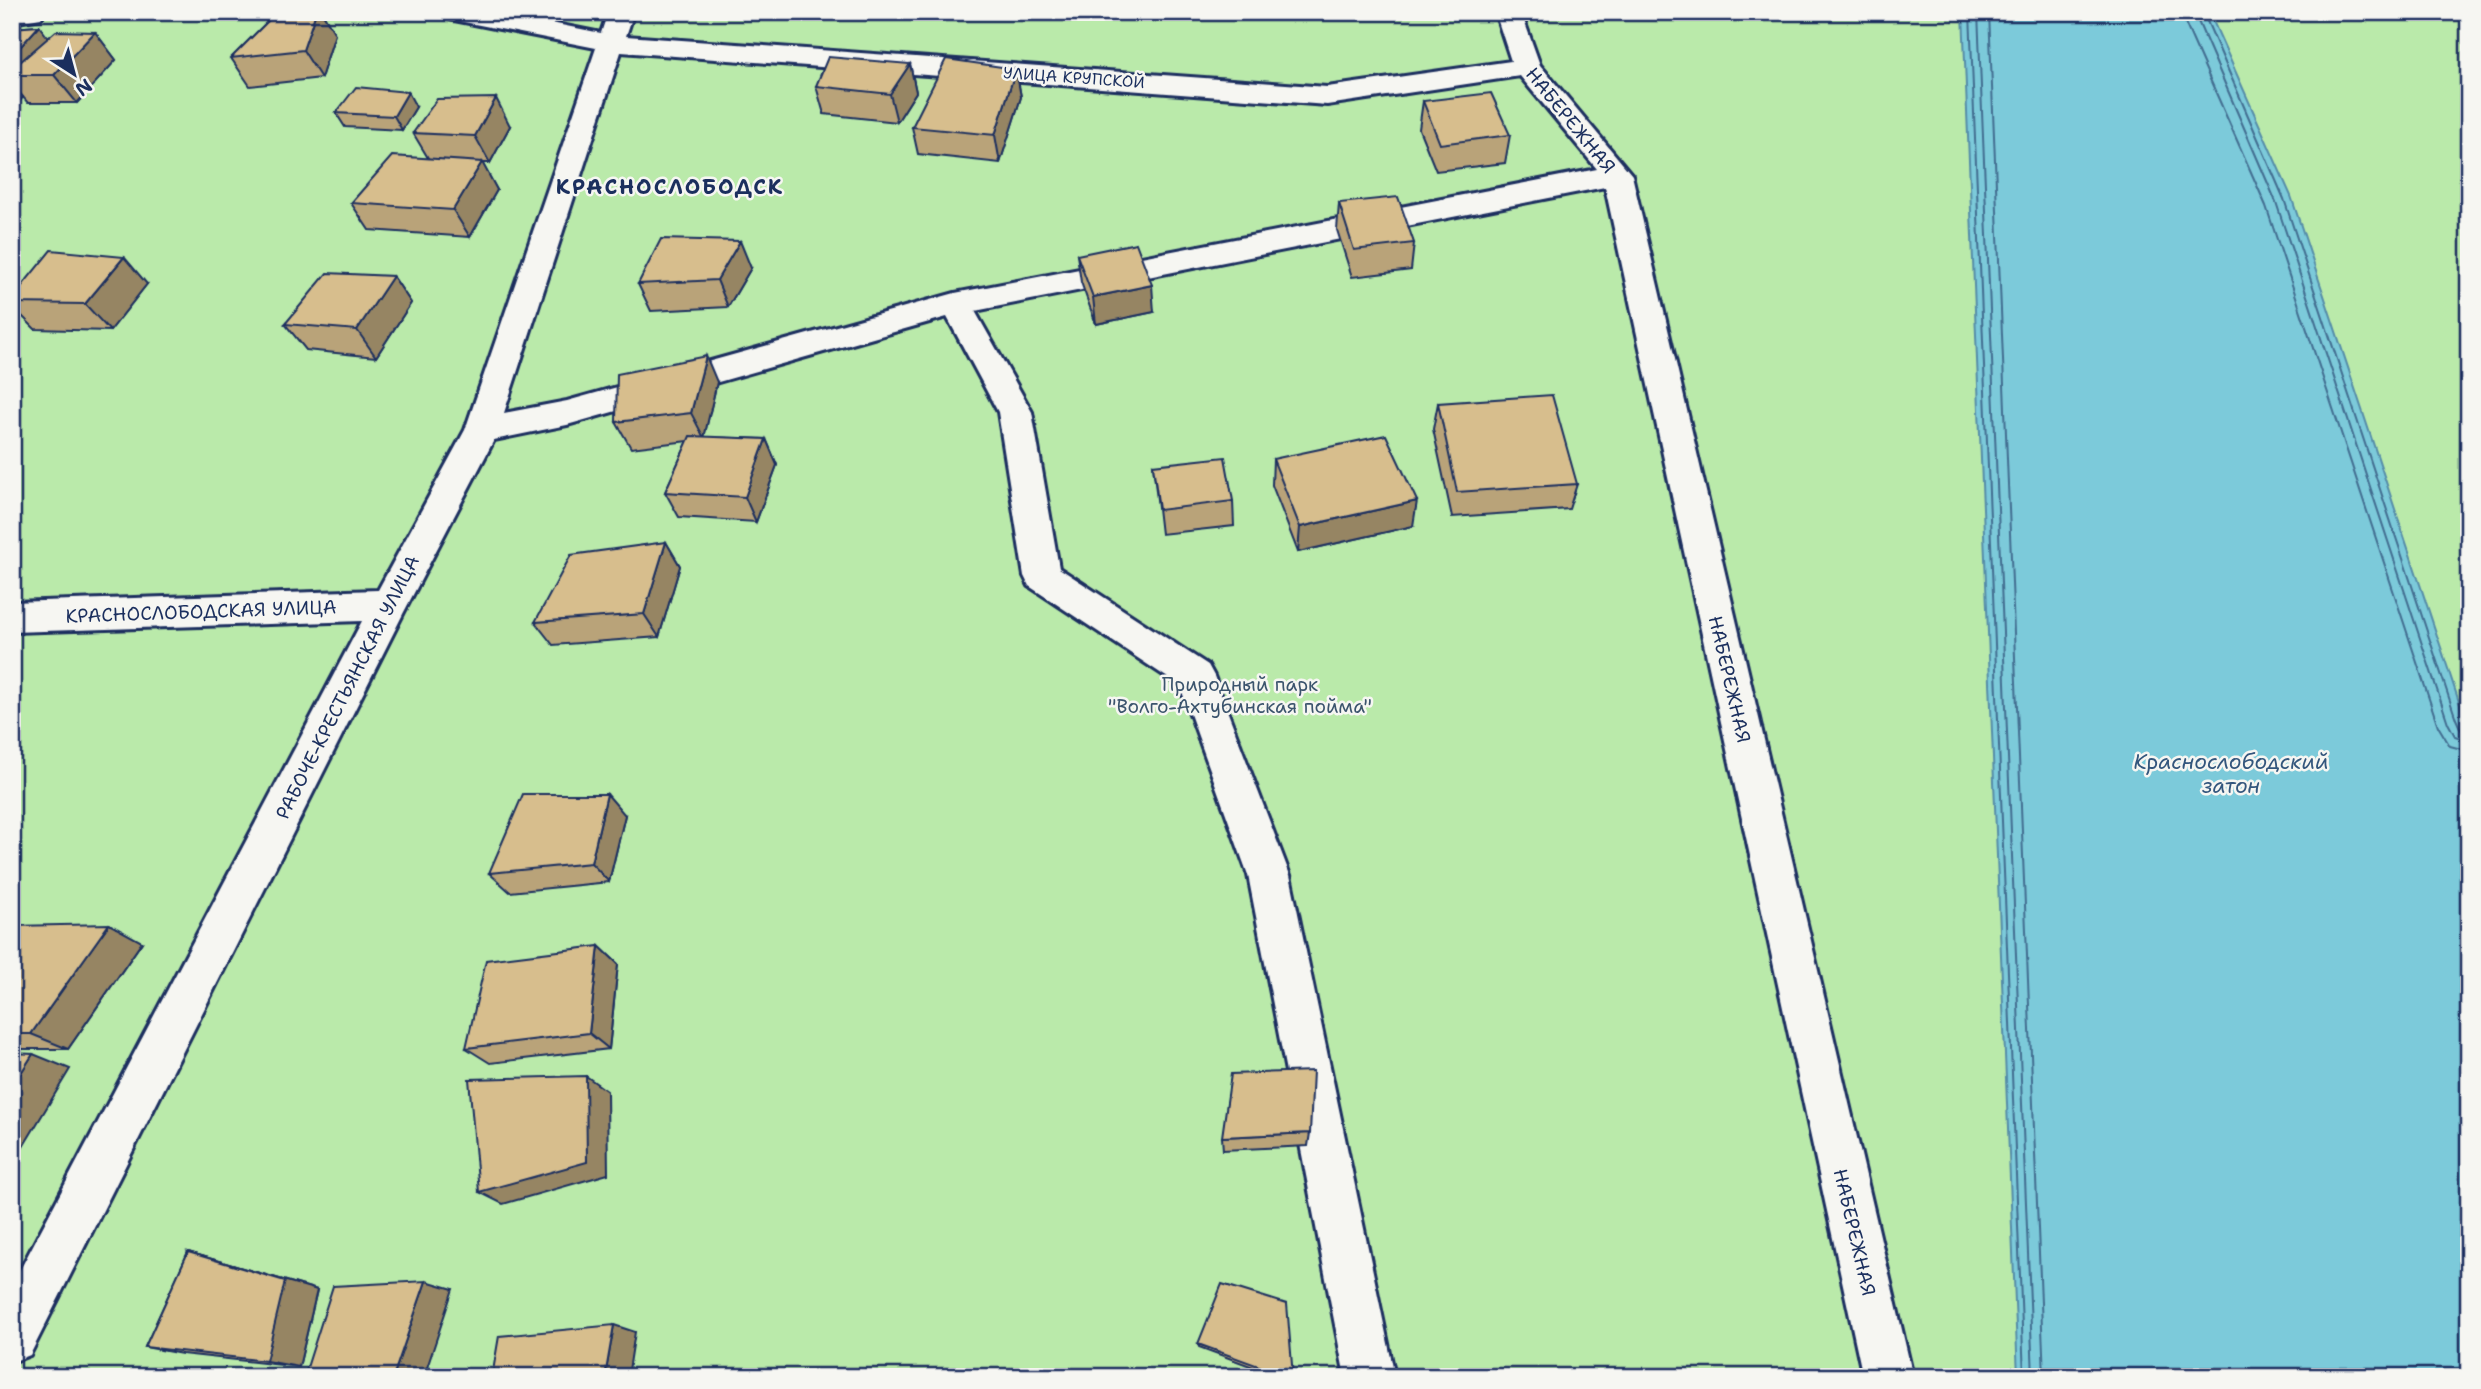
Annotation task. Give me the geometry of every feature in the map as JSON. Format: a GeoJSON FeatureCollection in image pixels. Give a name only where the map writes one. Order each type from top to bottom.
{"type":"FeatureCollection","features":[{"type":"Feature","properties":{"kind":"street"},"geometry":{"type":"LineString","coordinates":[[12,15],[32,12]]}},
{"type":"Feature","properties":{"kind":"street","name":"УЛИЦА КРУПСКОЙ"},"geometry":{"type":"LineString","coordinates":[[454,12],[1327,96],[1527,66]]}},
{"type":"Feature","properties":{"kind":"street","name":"НАБЕРЕЖНАЯ"},"geometry":{"type":"LineString","coordinates":[[1508,12],[1527,66],[1617,175],[1888,1377]]}},
{"type":"Feature","properties":{"kind":"street","name":"РАБОЧЕ-КРЕСТЬЯНСКАЯ УЛИЦА"},"geometry":{"type":"LineString","coordinates":[[12,1337],[482,430],[616,28]]}},
{"type":"Feature","properties":{"kind":"street"},"geometry":{"type":"LineString","coordinates":[[482,430],[567,413],[955,304],[1617,175]]}},
{"type":"Feature","properties":{"kind":"street"},"geometry":{"type":"LineString","coordinates":[[955,304],[1015,412],[1042,576],[1195,676],[1269,875],[1370,1377]]}},
{"type":"Feature","properties":{"kind":"street","name":"КРАСНОСЛОБОДСКАЯ УЛИЦА"},"geometry":{"type":"LineString","coordinates":[[12,617],[389,605]]}},
{"type":"Feature","properties":{"kind":"green space","name":"Природный парк \"Волго-Ахтубинская пойма\""},"geometry":{"type":"Polygon","coordinates":[[[12,12],[2469,12],[2469,1377],[12,1377],[12,12]]]}},
{"type":"Feature","properties":{"kind":"water","name":"Краснослободский затон"},"geometry":{"type":"Polygon","coordinates":[[[1963,12],[2209,12],[2291,196],[2469,732],[2469,1377],[2018,1377],[1963,12]]]}},
{"type":"Feature","properties":{"kind":"building"},"geometry":{"type":"Polygon","coordinates":[[[277,12],[316,12],[303,50],[231,58],[277,12]]]}},
{"type":"Feature","properties":{"kind":"building"},"geometry":{"type":"Polygon","coordinates":[[[39,26],[12,56],[12,28],[39,26]]]}},
{"type":"Feature","properties":{"kind":"building"},"geometry":{"type":"Polygon","coordinates":[[[56,31],[95,32],[54,75],[12,75],[12,69],[56,31]]]}},
{"type":"Feature","properties":{"kind":"building"},"geometry":{"type":"Polygon","coordinates":[[[828,57],[910,64],[890,94],[816,86],[828,57]]]}},
{"type":"Feature","properties":{"kind":"building"},"geometry":{"type":"Polygon","coordinates":[[[946,59],[1016,69],[995,135],[912,127],[946,59]]]}},
{"type":"Feature","properties":{"kind":"building"},"geometry":{"type":"Polygon","coordinates":[[[356,87],[408,92],[394,116],[336,113],[356,87]]]}},
{"type":"Feature","properties":{"kind":"building"},"geometry":{"type":"Polygon","coordinates":[[[1491,93],[1510,135],[1440,144],[1423,101],[1491,93]]]}},
{"type":"Feature","properties":{"kind":"building"},"geometry":{"type":"Polygon","coordinates":[[[496,98],[475,136],[413,133],[437,99],[496,98]]]}},
{"type":"Feature","properties":{"kind":"building"},"geometry":{"type":"Polygon","coordinates":[[[392,156],[482,162],[453,210],[351,203],[392,156]]]}},
{"type":"Feature","properties":{"kind":"building"},"geometry":{"type":"Polygon","coordinates":[[[1398,197],[1414,243],[1354,250],[1339,203],[1398,197]]]}},
{"type":"Feature","properties":{"kind":"building"},"geometry":{"type":"Polygon","coordinates":[[[661,239],[740,241],[717,280],[638,284],[661,239]]]}},
{"type":"Feature","properties":{"kind":"building"},"geometry":{"type":"Polygon","coordinates":[[[1136,243],[1152,285],[1093,297],[1077,255],[1136,243]]]}},
{"type":"Feature","properties":{"kind":"building"},"geometry":{"type":"Polygon","coordinates":[[[51,250],[124,257],[85,304],[12,303],[12,298],[51,250]]]}},
{"type":"Feature","properties":{"kind":"building"},"geometry":{"type":"Polygon","coordinates":[[[327,273],[393,276],[357,330],[285,324],[327,273]]]}},
{"type":"Feature","properties":{"kind":"building"},"geometry":{"type":"Polygon","coordinates":[[[706,356],[691,413],[616,422],[617,374],[706,356]]]}},
{"type":"Feature","properties":{"kind":"building"},"geometry":{"type":"Polygon","coordinates":[[[1552,395],[1577,484],[1457,492],[1438,403],[1552,395]]]}},
{"type":"Feature","properties":{"kind":"building"},"geometry":{"type":"Polygon","coordinates":[[[1386,435],[1417,501],[1300,527],[1273,459],[1386,435]]]}},
{"type":"Feature","properties":{"kind":"building"},"geometry":{"type":"Polygon","coordinates":[[[690,436],[766,439],[745,497],[665,492],[690,436]]]}},
{"type":"Feature","properties":{"kind":"building"},"geometry":{"type":"Polygon","coordinates":[[[1225,457],[1233,501],[1159,510],[1153,465],[1225,457]]]}},
{"type":"Feature","properties":{"kind":"building"},"geometry":{"type":"Polygon","coordinates":[[[666,542],[644,614],[535,622],[571,555],[666,542]]]}},
{"type":"Feature","properties":{"kind":"building"},"geometry":{"type":"Polygon","coordinates":[[[523,794],[607,794],[591,863],[489,873],[523,794]]]}},
{"type":"Feature","properties":{"kind":"building"},"geometry":{"type":"Polygon","coordinates":[[[109,924],[31,1034],[12,1034],[12,926],[109,924]]]}},
{"type":"Feature","properties":{"kind":"building"},"geometry":{"type":"Polygon","coordinates":[[[599,946],[589,1033],[466,1048],[486,960],[599,946]]]}},
{"type":"Feature","properties":{"kind":"building"},"geometry":{"type":"Polygon","coordinates":[[[12,1053],[33,1054],[12,1087],[12,1053]]]}},
{"type":"Feature","properties":{"kind":"building"},"geometry":{"type":"Polygon","coordinates":[[[1313,1071],[1310,1133],[1222,1137],[1231,1074],[1313,1071]]]}},
{"type":"Feature","properties":{"kind":"building"},"geometry":{"type":"Polygon","coordinates":[[[586,1076],[587,1162],[479,1192],[469,1079],[586,1076]]]}},
{"type":"Feature","properties":{"kind":"building"},"geometry":{"type":"Polygon","coordinates":[[[188,1252],[285,1281],[266,1361],[145,1347],[188,1252]]]}},
{"type":"Feature","properties":{"kind":"building"},"geometry":{"type":"Polygon","coordinates":[[[426,1281],[393,1377],[304,1377],[333,1286],[426,1281]]]}},
{"type":"Feature","properties":{"kind":"building"},"geometry":{"type":"Polygon","coordinates":[[[1222,1284],[1287,1304],[1293,1377],[1198,1344],[1222,1284]]]}},
{"type":"Feature","properties":{"kind":"building"},"geometry":{"type":"Polygon","coordinates":[[[614,1325],[605,1377],[492,1377],[499,1336],[614,1325]]]}},
{"type":"Feature","properties":{"kind":"district","name":"КРАСНОСЛОБОДСК"},"geometry":{"type":"Point","coordinates":[670,187]}}]}
